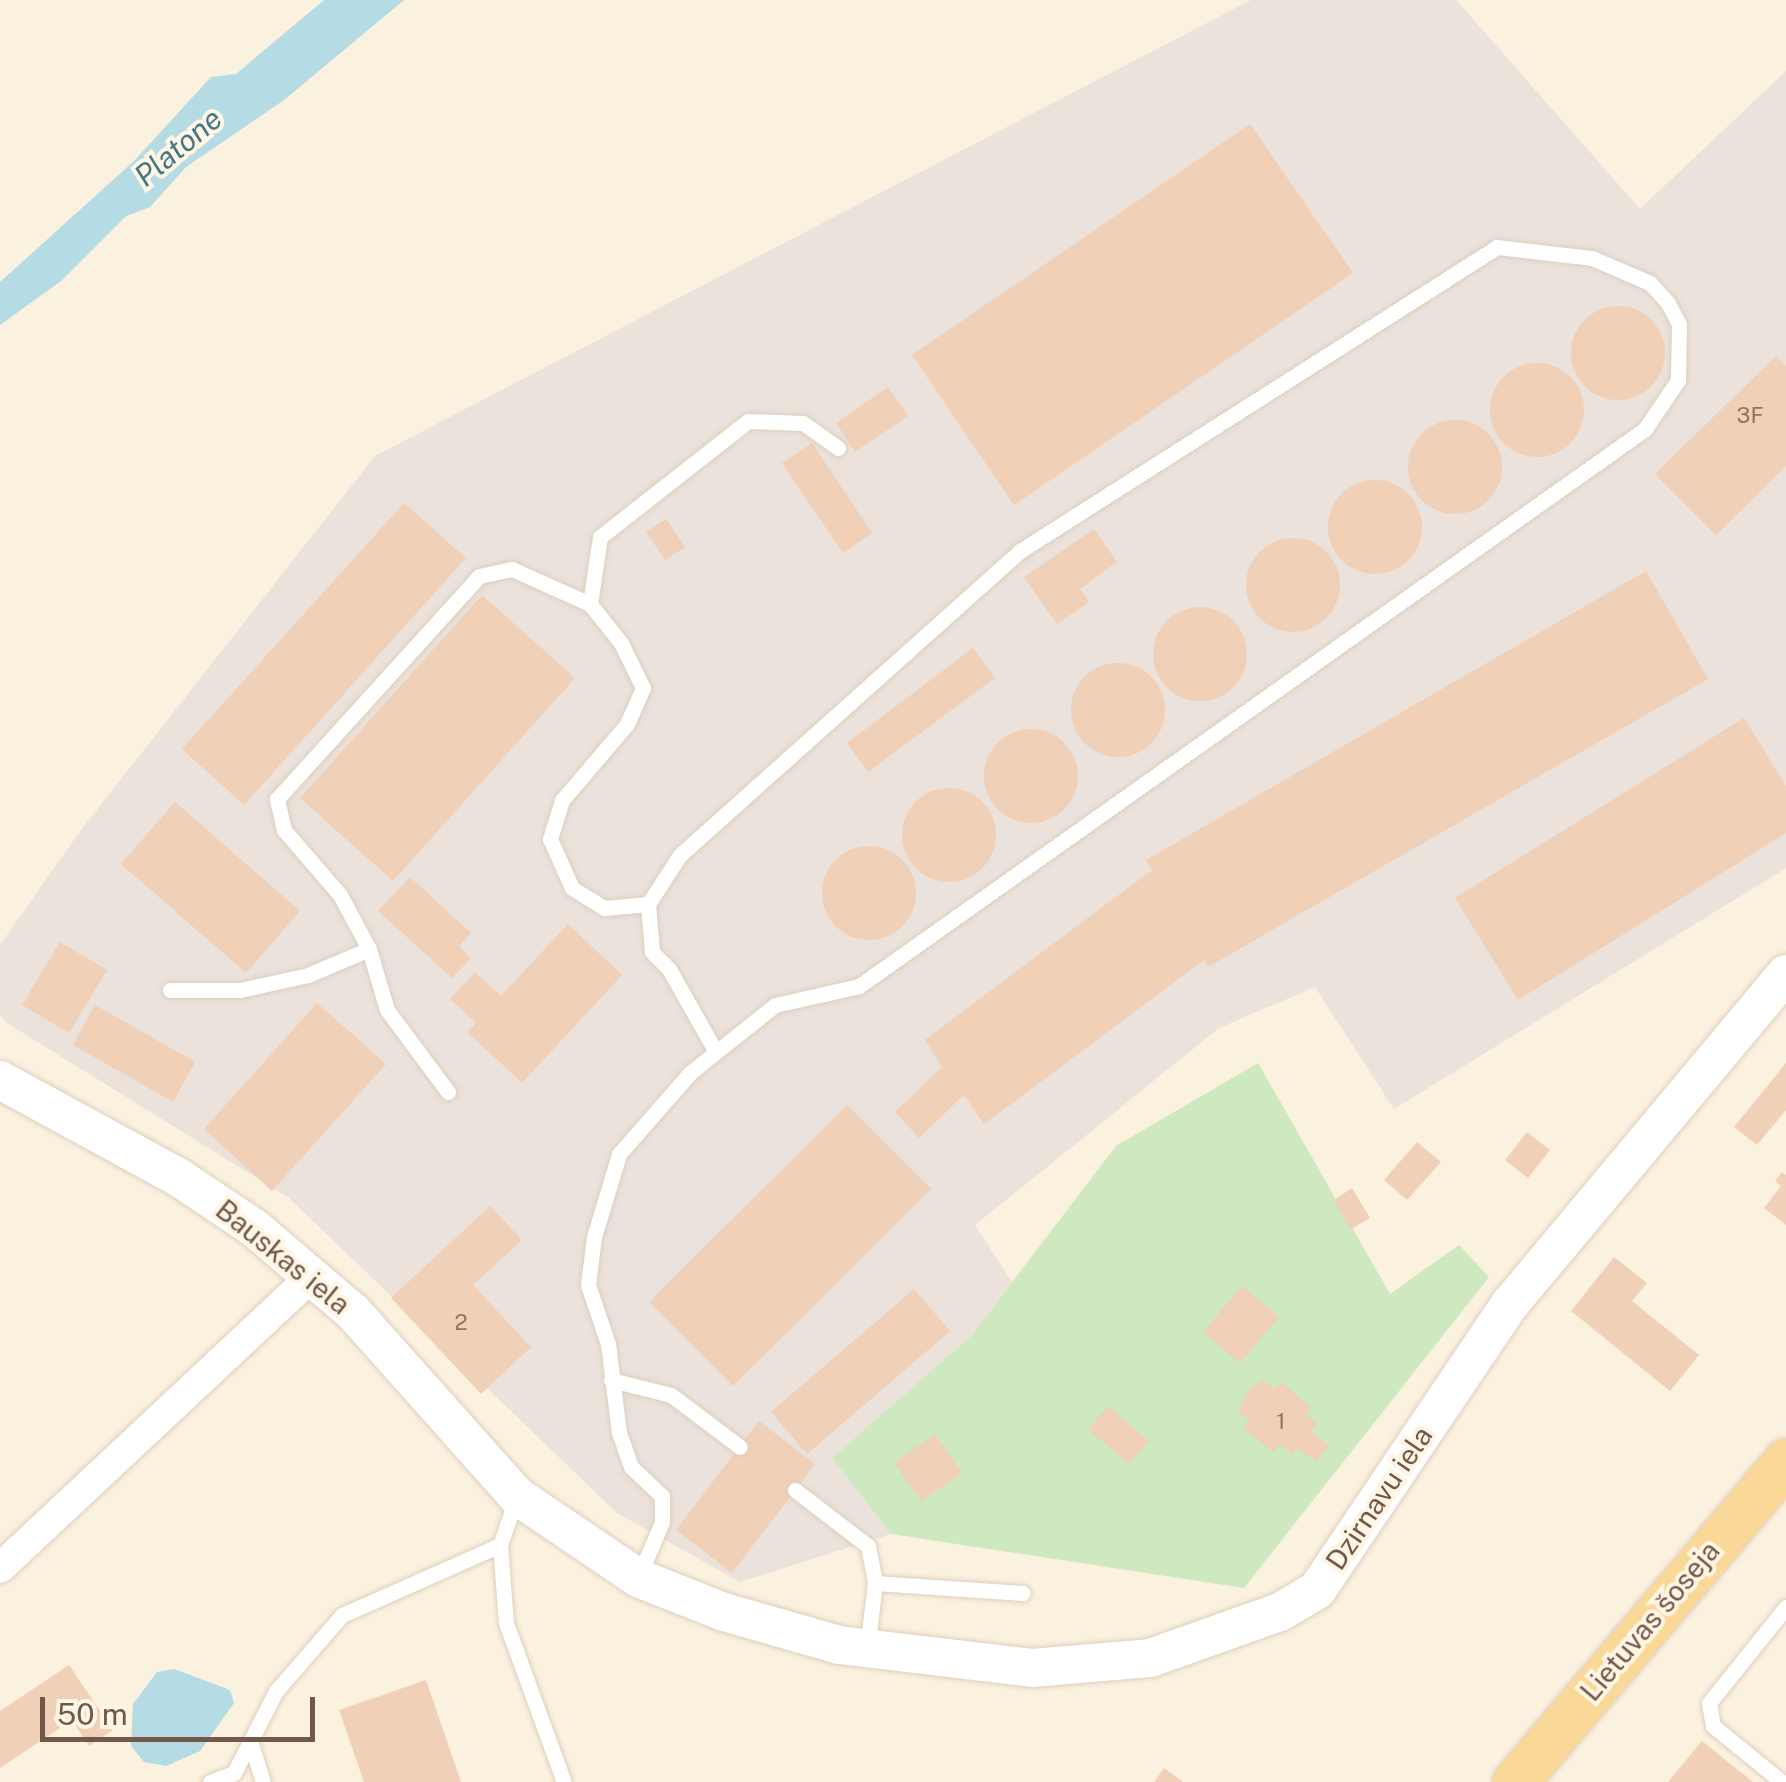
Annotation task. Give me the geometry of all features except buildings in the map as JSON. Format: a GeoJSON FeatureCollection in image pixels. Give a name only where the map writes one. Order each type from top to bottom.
{"type":"FeatureCollection","features":[{"type":"Feature","properties":{"kind":"main road","name":"Lietuvas šoseja"},"geometry":{"type":"LineString","coordinates":[[1515,1782],[1786,1461]]}},
{"type":"Feature","properties":{"kind":"street","name":"Dzirnavu iela"},"geometry":{"type":"LineString","coordinates":[[516,1496],[638,1578],[724,1612],[866,1649],[1032,1668],[1150,1658],[1280,1612],[1317,1590],[1510,1304],[1786,974]]}},
{"type":"Feature","properties":{"kind":"street","name":"Bauskas iela"},"geometry":{"type":"LineString","coordinates":[[0,1080],[178,1177],[253,1227],[353,1312],[516,1496]]}},
{"type":"Feature","properties":{"kind":"street"},"geometry":{"type":"LineString","coordinates":[[0,1568],[310,1278]]}},
{"type":"Feature","properties":{"kind":"lane"},"geometry":{"type":"LineString","coordinates":[[638,1578],[662,1522],[662,1496],[631,1467],[611,1380],[608,1344],[588,1286],[594,1237],[620,1154],[716,1052],[775,1005],[859,986],[1645,429],[1678,380],[1680,324],[1668,303],[1650,283],[1592,258],[1496,247],[1020,551],[680,855],[648,904],[652,952],[669,968],[716,1052]]}},
{"type":"Feature","properties":{"kind":"lane"},"geometry":{"type":"LineString","coordinates":[[590,604],[600,536],[748,421],[803,423],[838,448]]}},
{"type":"Feature","properties":{"kind":"lane"},"geometry":{"type":"LineString","coordinates":[[448,1092],[387,1010],[370,949],[340,894],[284,830],[277,799],[479,576],[512,569],[590,604],[621,643],[642,688],[627,724],[562,800],[550,838],[572,888],[604,908],[648,904]]}},
{"type":"Feature","properties":{"kind":"lane"},"geometry":{"type":"LineString","coordinates":[[170,990],[240,990],[308,974],[370,949]]}},
{"type":"Feature","properties":{"kind":"lane"},"geometry":{"type":"LineString","coordinates":[[611,1380],[672,1395],[740,1447]]}},
{"type":"Feature","properties":{"kind":"lane"},"geometry":{"type":"LineString","coordinates":[[795,1490],[868,1546],[875,1583],[866,1649]]}},
{"type":"Feature","properties":{"kind":"lane"},"geometry":{"type":"LineString","coordinates":[[516,1496],[500,1545],[506,1623],[564,1782]]}},
{"type":"Feature","properties":{"kind":"lane"},"geometry":{"type":"LineString","coordinates":[[210,1782],[234,1773],[276,1691],[342,1615],[500,1545]]}},
{"type":"Feature","properties":{"kind":"lane"},"geometry":{"type":"LineString","coordinates":[[875,1583],[1023,1592]]}},
{"type":"Feature","properties":{"kind":"lane"},"geometry":{"type":"LineString","coordinates":[[1782,1782],[1712,1726],[1708,1703],[1786,1606]]}},
{"type":"Feature","properties":{"kind":"lane"},"geometry":{"type":"LineString","coordinates":[[250,1741],[263,1782]]}},
{"type":"Feature","properties":{"kind":"shaded area"},"geometry":{"type":"Polygon","coordinates":[[[1251,0],[1456,0],[1640,209],[1786,71],[1786,868],[1394,1109],[1315,987],[1219,1028],[975,1225],[1012,1282],[971,1336],[832,1458],[891,1534],[740,1582],[617,1513],[289,1198],[7,1023],[0,1015],[0,945],[81,830],[375,456],[1251,0]]]}},
{"type":"Feature","properties":{"kind":"green space"},"geometry":{"type":"Polygon","coordinates":[[[1258,1063],[1390,1294],[1459,1245],[1489,1277],[1244,1588],[891,1534],[832,1458],[971,1336],[1116,1146],[1258,1063]]]}},
{"type":"Feature","properties":{"kind":"water","name":"Platone"},"geometry":{"type":"Polygon","coordinates":[[[324,0],[404,0],[284,100],[186,167],[150,207],[126,216],[61,281],[0,325],[0,282],[134,161],[211,77],[236,74],[324,0]]]}},
{"type":"Feature","properties":{"kind":"water"},"geometry":{"type":"Polygon","coordinates":[[[174,1669],[230,1690],[234,1703],[200,1751],[166,1766],[144,1762],[131,1746],[133,1704],[157,1672],[174,1669]]]}}]}
